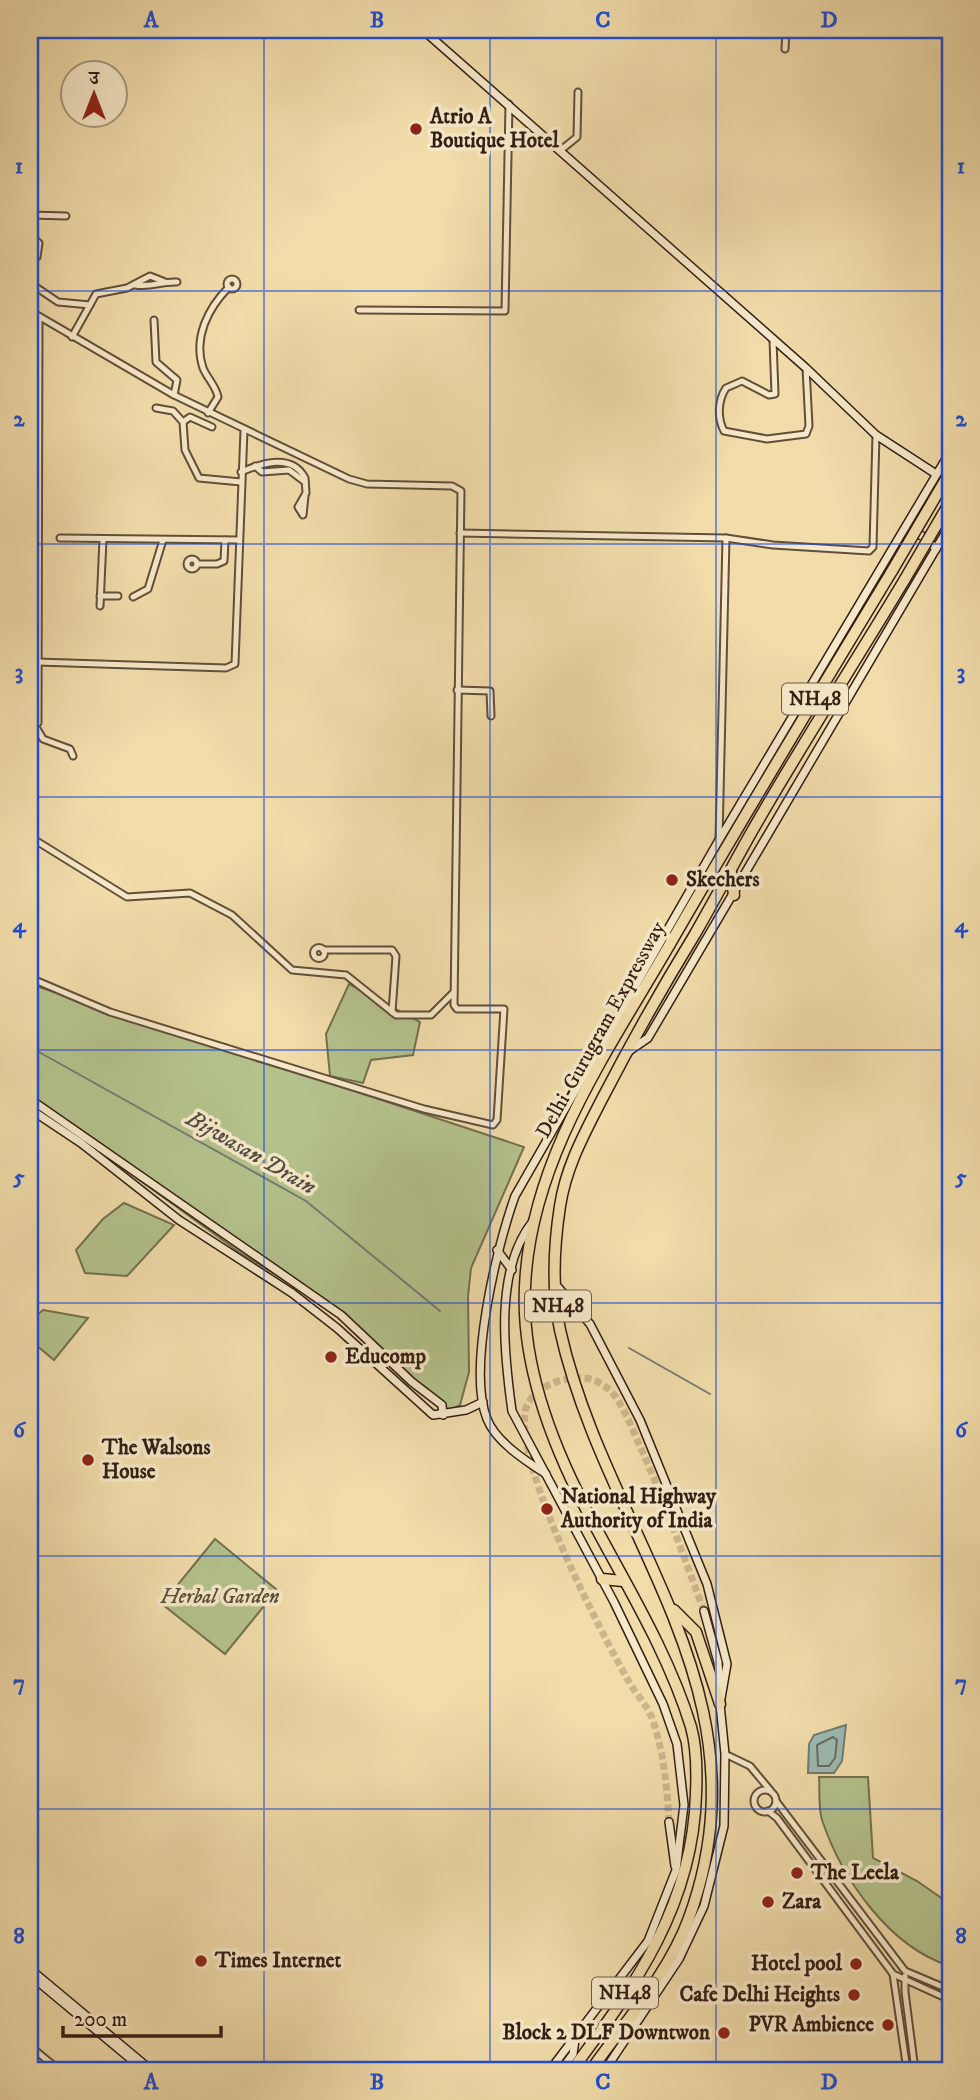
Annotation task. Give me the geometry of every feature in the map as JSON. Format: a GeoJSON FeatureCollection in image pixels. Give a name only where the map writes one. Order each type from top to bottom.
{"type":"FeatureCollection","features":[{"type":"Feature","properties":{"kind":"highway","name":"Delhi-Gurugram Expressway"},"geometry":{"type":"LineString","coordinates":[[572,2070],[653,1951],[673,1913],[690,1851],[696,1809],[693,1733],[665,1661],[577,1491],[546,1421],[525,1312],[525,1286],[534,1220],[555,1149],[579,1104],[682,923],[950,472]]}},
{"type":"Feature","properties":{"kind":"highway","name":"Delhi-Gurugram Expressway"},"geometry":{"type":"LineString","coordinates":[[591,2070],[674,1951],[688,1920],[709,1829],[711,1758],[706,1717],[671,1607],[625,1507],[573,1377],[559,1325],[556,1286],[561,1204],[573,1156],[626,1053],[730,871],[950,503]]}},
{"type":"Feature","properties":{"kind":"highway"},"geometry":{"type":"LineString","coordinates":[[730,871],[734,895]]}},
{"type":"Feature","properties":{"kind":"highway"},"geometry":{"type":"LineString","coordinates":[[601,1579],[624,1581]]}},
{"type":"Feature","properties":{"kind":"highway"},"geometry":{"type":"LineString","coordinates":[[671,1607],[696,1632],[720,1704]]}},
{"type":"Feature","properties":{"kind":"main road"},"geometry":{"type":"LineString","coordinates":[[424,30],[806,368],[876,435],[936,475]]}},
{"type":"Feature","properties":{"kind":"main road"},"geometry":{"type":"LineString","coordinates":[[546,1474],[501,1437],[488,1421],[483,1402],[482,1352],[497,1250],[515,1196],[719,839],[904,534],[950,453]]}},
{"type":"Feature","properties":{"kind":"main road"},"geometry":{"type":"LineString","coordinates":[[936,475],[950,466]]}},
{"type":"Feature","properties":{"kind":"main road"},"geometry":{"type":"LineString","coordinates":[[936,475],[936,495],[950,503]]}},
{"type":"Feature","properties":{"kind":"main road"},"geometry":{"type":"LineString","coordinates":[[626,1053],[648,1038],[950,525]]}},
{"type":"Feature","properties":{"kind":"main road"},"geometry":{"type":"LineString","coordinates":[[904,534],[910,531],[919,534],[936,549]]}},
{"type":"Feature","properties":{"kind":"main road"},"geometry":{"type":"LineString","coordinates":[[30,1099],[341,1315],[412,1382],[438,1401],[444,1408],[443,1415]]}},
{"type":"Feature","properties":{"kind":"main road"},"geometry":{"type":"LineString","coordinates":[[30,1109],[81,1143],[179,1220],[292,1293],[337,1328],[433,1415],[466,1410],[483,1402]]}},
{"type":"Feature","properties":{"kind":"main road"},"geometry":{"type":"LineString","coordinates":[[534,1220],[523,1234],[512,1270],[507,1300],[506,1350],[512,1411],[601,1579],[663,1704],[677,1744],[684,1805],[676,1870],[648,1941],[550,2070]]}},
{"type":"Feature","properties":{"kind":"main road"},"geometry":{"type":"LineString","coordinates":[[497,1250],[512,1270]]}},
{"type":"Feature","properties":{"kind":"main road"},"geometry":{"type":"LineString","coordinates":[[556,1286],[590,1324],[621,1382],[640,1420],[707,1584],[727,1664],[720,1704]]}},
{"type":"Feature","properties":{"kind":"main road"},"geometry":{"type":"LineString","coordinates":[[605,2070],[679,1959],[704,1906],[723,1826],[724,1754],[718,1662],[704,1611]]}},
{"type":"Feature","properties":{"kind":"main road"},"geometry":{"type":"LineString","coordinates":[[669,1822],[676,1870]]}},
{"type":"Feature","properties":{"kind":"main road"},"geometry":{"type":"LineString","coordinates":[[30,1969],[151,2070]]}},
{"type":"Feature","properties":{"kind":"main road"},"geometry":{"type":"LineString","coordinates":[[30,1975],[144,2070]]}},
{"type":"Feature","properties":{"kind":"main road"},"geometry":{"type":"LineString","coordinates":[[561,2070],[573,2054],[575,2036]]}},
{"type":"Feature","properties":{"kind":"street"},"geometry":{"type":"LineString","coordinates":[[785,49],[786,30]]}},
{"type":"Feature","properties":{"kind":"street"},"geometry":{"type":"LineString","coordinates":[[561,150],[577,137],[578,92]]}},
{"type":"Feature","properties":{"kind":"street"},"geometry":{"type":"LineString","coordinates":[[359,310],[505,311],[509,104]]}},
{"type":"Feature","properties":{"kind":"street"},"geometry":{"type":"LineString","coordinates":[[30,215],[66,216]]}},
{"type":"Feature","properties":{"kind":"street"},"geometry":{"type":"LineString","coordinates":[[30,235],[39,243],[37,257],[30,261]]}},
{"type":"Feature","properties":{"kind":"street"},"geometry":{"type":"LineString","coordinates":[[72,337],[99,293],[135,285],[153,276],[164,282],[177,282]]}},
{"type":"Feature","properties":{"kind":"street"},"geometry":{"type":"LineString","coordinates":[[135,285],[157,287],[164,282]]}},
{"type":"Feature","properties":{"kind":"street"},"geometry":{"type":"LineString","coordinates":[[30,283],[58,302],[90,305]]}},
{"type":"Feature","properties":{"kind":"street"},"geometry":{"type":"LineString","coordinates":[[208,413],[218,397],[203,367],[202,333],[212,309],[229,287]]}},
{"type":"Feature","properties":{"kind":"street"},"geometry":{"type":"LineString","coordinates":[[30,311],[208,413],[355,482],[457,488],[461,496],[455,1008],[499,1008],[505,1013],[498,1120],[493,1125],[413,1105],[110,1012],[30,978]]}},
{"type":"Feature","properties":{"kind":"street"},"geometry":{"type":"LineString","coordinates":[[39,317],[37,662],[33,728],[43,739],[70,749],[73,756]]}},
{"type":"Feature","properties":{"kind":"street"},"geometry":{"type":"LineString","coordinates":[[154,320],[156,362],[177,380],[174,395]]}},
{"type":"Feature","properties":{"kind":"street"},"geometry":{"type":"LineString","coordinates":[[773,340],[775,394],[769,395],[742,382],[726,388],[720,405],[724,430],[771,439],[806,434],[809,426],[806,368]]}},
{"type":"Feature","properties":{"kind":"street"},"geometry":{"type":"LineString","coordinates":[[156,408],[173,411],[183,422],[184,447],[196,475],[241,482]]}},
{"type":"Feature","properties":{"kind":"street"},"geometry":{"type":"LineString","coordinates":[[183,422],[190,417],[212,427]]}},
{"type":"Feature","properties":{"kind":"street"},"geometry":{"type":"LineString","coordinates":[[37,662],[231,667],[237,660],[238,540],[244,430]]}},
{"type":"Feature","properties":{"kind":"street"},"geometry":{"type":"LineString","coordinates":[[460,533],[726,538],[773,545],[869,551],[873,547],[876,435]]}},
{"type":"Feature","properties":{"kind":"street"},"geometry":{"type":"LineString","coordinates":[[242,472],[272,462],[287,464],[302,473],[305,496]]}},
{"type":"Feature","properties":{"kind":"street"},"geometry":{"type":"LineString","coordinates":[[255,466],[262,472],[289,470],[305,482]]}},
{"type":"Feature","properties":{"kind":"street"},"geometry":{"type":"LineString","coordinates":[[60,538],[238,540]]}},
{"type":"Feature","properties":{"kind":"street"},"geometry":{"type":"LineString","coordinates":[[719,839],[726,538]]}},
{"type":"Feature","properties":{"kind":"street"},"geometry":{"type":"LineString","coordinates":[[100,606],[103,539]]}},
{"type":"Feature","properties":{"kind":"street"},"geometry":{"type":"LineString","coordinates":[[133,597],[148,589],[163,540]]}},
{"type":"Feature","properties":{"kind":"street"},"geometry":{"type":"LineString","coordinates":[[197,564],[223,562],[227,555],[225,540]]}},
{"type":"Feature","properties":{"kind":"street"},"geometry":{"type":"LineString","coordinates":[[100,596],[118,596]]}},
{"type":"Feature","properties":{"kind":"street"},"geometry":{"type":"LineString","coordinates":[[457,690],[490,691],[491,716]]}},
{"type":"Feature","properties":{"kind":"street"},"geometry":{"type":"LineString","coordinates":[[30,837],[127,897],[185,892],[197,896],[232,915],[292,970],[346,975],[392,1012],[401,1016],[431,1015],[454,992]]}},
{"type":"Feature","properties":{"kind":"street"},"geometry":{"type":"LineString","coordinates":[[323,950],[392,950],[396,956],[392,1012]]}},
{"type":"Feature","properties":{"kind":"street"},"geometry":{"type":"LineString","coordinates":[[724,1754],[750,1766],[905,1971],[950,1990]]}},
{"type":"Feature","properties":{"kind":"street"},"geometry":{"type":"LineString","coordinates":[[769,1790],[757,1792],[753,1801],[758,1810],[768,1811],[777,1818],[893,1974],[907,2070]]}},
{"type":"Feature","properties":{"kind":"street"},"geometry":{"type":"LineString","coordinates":[[768,1811],[776,1801]]}},
{"type":"Feature","properties":{"kind":"street"},"geometry":{"type":"LineString","coordinates":[[905,1971],[905,1992],[915,2070]]}},
{"type":"Feature","properties":{"kind":"street"},"geometry":{"type":"LineString","coordinates":[[893,1974],[950,2000]]}},
{"type":"Feature","properties":{"kind":"street"},"geometry":{"type":"LineString","coordinates":[[30,2046],[59,2070]]}},
{"type":"Feature","properties":{"kind":"green space"},"geometry":{"type":"Polygon","coordinates":[[[30,984],[524,1147],[471,1268],[468,1296],[469,1372],[460,1405],[445,1413],[327,1306],[239,1252],[30,1101],[30,984]]]}},
{"type":"Feature","properties":{"kind":"green space"},"geometry":{"type":"Polygon","coordinates":[[[349,984],[420,1022],[413,1055],[371,1060],[363,1083],[330,1076],[326,1034],[349,984]]]}},
{"type":"Feature","properties":{"kind":"green space"},"geometry":{"type":"Polygon","coordinates":[[[124,1203],[174,1225],[127,1276],[85,1273],[76,1250],[103,1219],[124,1203]]]}},
{"type":"Feature","properties":{"kind":"green space"},"geometry":{"type":"Polygon","coordinates":[[[43,1310],[88,1318],[54,1360],[30,1340],[30,1321],[43,1310]]]}},
{"type":"Feature","properties":{"kind":"green space","name":"Herbal Garden"},"geometry":{"type":"Polygon","coordinates":[[[215,1539],[277,1590],[225,1654],[162,1604],[215,1539]]]}},
{"type":"Feature","properties":{"kind":"green space"},"geometry":{"type":"Polygon","coordinates":[[[819,1777],[868,1777],[873,1858],[917,1881],[950,1904],[950,1966],[928,1957],[907,1943],[888,1927],[855,1887],[822,1820],[819,1777]]]}},
{"type":"Feature","properties":{"kind":"water"},"geometry":{"type":"Polygon","coordinates":[[[846,1725],[842,1761],[834,1773],[808,1773],[809,1744],[814,1735],[846,1725]]]}},
{"type":"Feature","properties":{"kind":"waterway","name":"Bijwasan Drain"},"geometry":{"type":"LineString","coordinates":[[30,1047],[306,1201],[440,1311]]}},
{"type":"Feature","properties":{"kind":"waterway","name":"Bijwasan Drain"},"geometry":{"type":"LineString","coordinates":[[629,1348],[710,1394]]}},
{"type":"Feature","properties":{"kind":"tunnel"},"geometry":{"type":"LineString","coordinates":[[669,1822],[662,1757],[652,1718],[629,1682],[581,1589],[546,1509],[534,1472],[526,1439],[525,1413],[532,1397],[539,1391],[566,1379],[584,1378],[601,1384],[615,1396],[627,1416],[651,1473],[704,1611]]}},
{"type":"Feature","properties":{"kind":"place","name":"Atrio A Boutique Hotel"},"geometry":{"type":"Point","coordinates":[416,129]}},
{"type":"Feature","properties":{"kind":"place","name":"Skechers"},"geometry":{"type":"Point","coordinates":[672,880]}},
{"type":"Feature","properties":{"kind":"place","name":"Educomp"},"geometry":{"type":"Point","coordinates":[331,1357]}},
{"type":"Feature","properties":{"kind":"place","name":"The Walsons House"},"geometry":{"type":"Point","coordinates":[88,1460]}},
{"type":"Feature","properties":{"kind":"place","name":"National Highway Authority of India"},"geometry":{"type":"Point","coordinates":[547,1509]}},
{"type":"Feature","properties":{"kind":"place","name":"The Leela"},"geometry":{"type":"Point","coordinates":[797,1873]}},
{"type":"Feature","properties":{"kind":"place","name":"Zara"},"geometry":{"type":"Point","coordinates":[768,1902]}},
{"type":"Feature","properties":{"kind":"place","name":"Times Internet"},"geometry":{"type":"Point","coordinates":[201,1961]}},
{"type":"Feature","properties":{"kind":"place","name":"Hotel pool"},"geometry":{"type":"Point","coordinates":[856,1964]}},
{"type":"Feature","properties":{"kind":"place","name":"Cafe Delhi Heights"},"geometry":{"type":"Point","coordinates":[854,1995]}},
{"type":"Feature","properties":{"kind":"place","name":"PVR Ambience"},"geometry":{"type":"Point","coordinates":[888,2025]}},
{"type":"Feature","properties":{"kind":"place","name":"Block 2 DLF Downtwon"},"geometry":{"type":"Point","coordinates":[724,2033]}}]}
